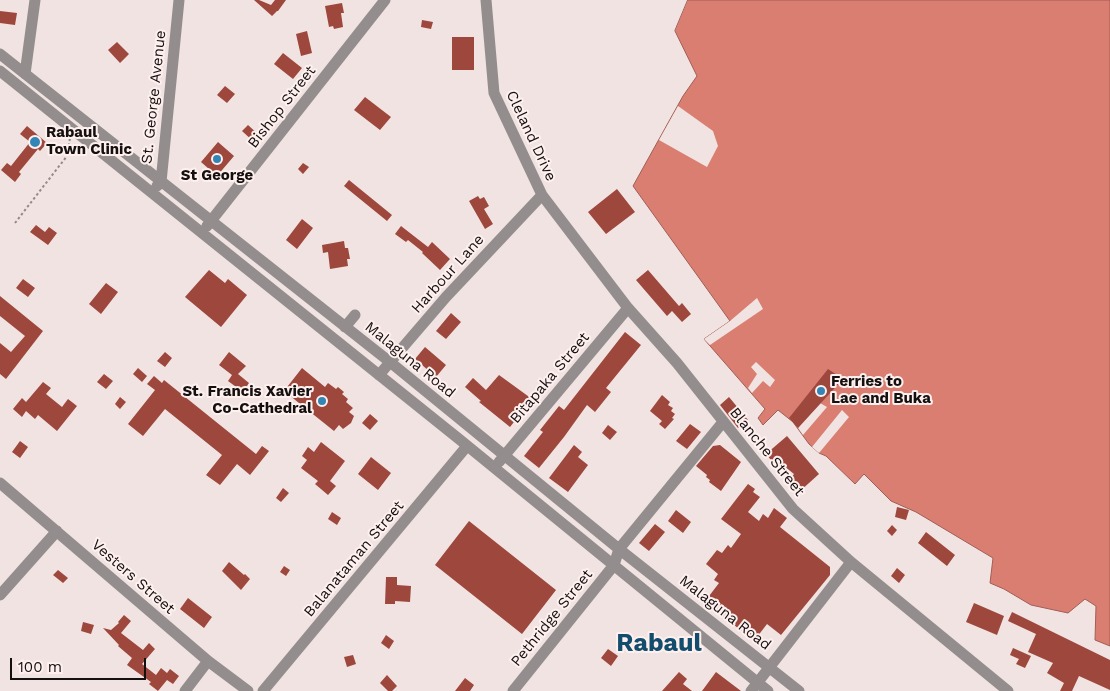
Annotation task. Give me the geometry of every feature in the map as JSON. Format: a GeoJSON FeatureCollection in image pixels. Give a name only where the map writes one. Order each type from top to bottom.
{"type":"FeatureCollection","features":[{"type":"Feature","properties":{"kind":"street"},"geometry":{"type":"LineString","coordinates":[[25,74],[34,0]]}},
{"type":"Feature","properties":{"kind":"street","name":"St. George Avenue"},"geometry":{"type":"LineString","coordinates":[[152,194],[161,182],[179,0]]}},
{"type":"Feature","properties":{"kind":"street","name":"Bishop Street"},"geometry":{"type":"LineString","coordinates":[[202,233],[385,0]]}},
{"type":"Feature","properties":{"kind":"street","name":"Cleland Drive"},"geometry":{"type":"LineString","coordinates":[[486,0],[494,93],[542,195]]}},
{"type":"Feature","properties":{"kind":"street","name":"Malaguna Road"},"geometry":{"type":"LineString","coordinates":[[0,54],[390,362],[619,549],[799,691]]}},
{"type":"Feature","properties":{"kind":"street","name":"Malaguna Road"},"geometry":{"type":"LineString","coordinates":[[0,71],[614,565],[754,687],[768,691]]}},
{"type":"Feature","properties":{"kind":"street","name":"Blanche Street"},"geometry":{"type":"LineString","coordinates":[[542,195],[628,308],[677,363],[793,509],[851,562],[1008,691]]}},
{"type":"Feature","properties":{"kind":"street","name":"Harbour Lane"},"geometry":{"type":"LineString","coordinates":[[379,375],[446,296],[542,195]]}},
{"type":"Feature","properties":{"kind":"street","name":"Bitapaka Street"},"geometry":{"type":"LineString","coordinates":[[494,468],[628,308]]}},
{"type":"Feature","properties":{"kind":"street"},"geometry":{"type":"LineString","coordinates":[[345,327],[355,314]]}},
{"type":"Feature","properties":{"kind":"street"},"geometry":{"type":"LineString","coordinates":[[614,565],[619,549],[724,422]]}},
{"type":"Feature","properties":{"kind":"street","name":"Balanataman Street"},"geometry":{"type":"LineString","coordinates":[[263,691],[467,446]]}},
{"type":"Feature","properties":{"kind":"street","name":"Vesters Street"},"geometry":{"type":"LineString","coordinates":[[0,483],[208,661],[248,691]]}},
{"type":"Feature","properties":{"kind":"street"},"geometry":{"type":"LineString","coordinates":[[0,595],[57,532]]}},
{"type":"Feature","properties":{"kind":"street"},"geometry":{"type":"LineString","coordinates":[[754,687],[851,562]]}},
{"type":"Feature","properties":{"kind":"street","name":"Pethridge Street"},"geometry":{"type":"LineString","coordinates":[[512,691],[614,565]]}},
{"type":"Feature","properties":{"kind":"street"},"geometry":{"type":"LineString","coordinates":[[185,691],[208,661]]}},
{"type":"Feature","properties":{"kind":"path"},"geometry":{"type":"LineString","coordinates":[[15,223],[68,156],[71,129]]}},
{"type":"Feature","properties":{"kind":"shaded area"},"geometry":{"type":"Polygon","coordinates":[[[688,0],[1110,0],[1110,646],[1095,640],[1096,606],[1085,599],[1068,613],[1031,605],[990,583],[993,558],[916,512],[891,501],[864,474],[855,484],[826,456],[819,453],[809,444],[793,422],[778,410],[763,425],[758,418],[765,409],[704,339],[730,321],[633,186],[683,96],[697,76],[675,31],[688,0]]]}},
{"type":"Feature","properties":{"kind":"pier"},"geometry":{"type":"Polygon","coordinates":[[[678,106],[713,131],[718,146],[707,167],[659,140],[678,106]]]}},
{"type":"Feature","properties":{"kind":"pier"},"geometry":{"type":"Polygon","coordinates":[[[757,298],[763,309],[710,345],[704,339],[730,321],[757,298]]]}},
{"type":"Feature","properties":{"kind":"pier"},"geometry":{"type":"Polygon","coordinates":[[[756,362],[775,380],[770,387],[763,381],[752,393],[748,388],[757,374],[751,367],[756,362]]]}},
{"type":"Feature","properties":{"kind":"pier"},"geometry":{"type":"Polygon","coordinates":[[[820,403],[827,407],[803,435],[798,428],[820,403]]]}},
{"type":"Feature","properties":{"kind":"pier"},"geometry":{"type":"Polygon","coordinates":[[[842,410],[849,417],[819,453],[812,447],[842,410]]]}},
{"type":"Feature","properties":{"kind":"building"},"geometry":{"type":"Polygon","coordinates":[[[254,0],[271,5],[275,0],[286,0],[272,16],[254,0]]]}},
{"type":"Feature","properties":{"kind":"building"},"geometry":{"type":"Polygon","coordinates":[[[342,3],[344,13],[341,13],[343,27],[334,29],[333,26],[329,27],[325,6],[342,3]]]}},
{"type":"Feature","properties":{"kind":"building"},"geometry":{"type":"Polygon","coordinates":[[[0,11],[17,13],[15,25],[0,23],[0,11]]]}},
{"type":"Feature","properties":{"kind":"building"},"geometry":{"type":"Polygon","coordinates":[[[422,20],[433,22],[431,29],[421,27],[422,20]]]}},
{"type":"Feature","properties":{"kind":"building"},"geometry":{"type":"Polygon","coordinates":[[[307,31],[312,53],[301,56],[296,34],[307,31]]]}},
{"type":"Feature","properties":{"kind":"building"},"geometry":{"type":"Polygon","coordinates":[[[452,37],[474,37],[474,70],[452,70],[452,37]]]}},
{"type":"Feature","properties":{"kind":"building"},"geometry":{"type":"Polygon","coordinates":[[[117,42],[129,54],[120,63],[108,50],[117,42]]]}},
{"type":"Feature","properties":{"kind":"building"},"geometry":{"type":"Polygon","coordinates":[[[283,53],[302,68],[293,79],[274,64],[283,53]]]}},
{"type":"Feature","properties":{"kind":"building"},"geometry":{"type":"Polygon","coordinates":[[[225,86],[235,94],[227,103],[217,95],[225,86]]]}},
{"type":"Feature","properties":{"kind":"building"},"geometry":{"type":"Polygon","coordinates":[[[365,97],[391,117],[380,130],[354,110],[365,97]]]}},
{"type":"Feature","properties":{"kind":"building"},"geometry":{"type":"Polygon","coordinates":[[[248,125],[260,136],[254,142],[242,131],[248,125]]]}},
{"type":"Feature","properties":{"kind":"building"},"geometry":{"type":"Polygon","coordinates":[[[27,126],[47,143],[40,151],[38,149],[19,172],[21,174],[15,182],[1,170],[7,163],[11,166],[30,142],[20,134],[27,126]]]}},
{"type":"Feature","properties":{"kind":"building","name":"St George"},"geometry":{"type":"Polygon","coordinates":[[[218,142],[234,156],[217,176],[201,162],[218,142]]]}},
{"type":"Feature","properties":{"kind":"building"},"geometry":{"type":"Polygon","coordinates":[[[303,163],[309,167],[303,174],[298,169],[303,163]]]}},
{"type":"Feature","properties":{"kind":"building"},"geometry":{"type":"Polygon","coordinates":[[[349,180],[392,215],[387,221],[344,186],[349,180]]]}},
{"type":"Feature","properties":{"kind":"building"},"geometry":{"type":"Polygon","coordinates":[[[617,189],[635,212],[606,234],[588,212],[617,189]]]}},
{"type":"Feature","properties":{"kind":"building"},"geometry":{"type":"Polygon","coordinates":[[[478,196],[480,199],[484,197],[489,206],[484,209],[493,224],[485,229],[469,201],[478,196]]]}},
{"type":"Feature","properties":{"kind":"building"},"geometry":{"type":"Polygon","coordinates":[[[302,219],[313,228],[297,249],[286,240],[302,219]]]}},
{"type":"Feature","properties":{"kind":"building"},"geometry":{"type":"Polygon","coordinates":[[[36,225],[45,232],[49,227],[57,233],[48,245],[30,232],[36,225]]]}},
{"type":"Feature","properties":{"kind":"building"},"geometry":{"type":"Polygon","coordinates":[[[401,226],[428,247],[432,242],[450,259],[440,270],[423,252],[408,240],[406,242],[395,234],[401,226]]]}},
{"type":"Feature","properties":{"kind":"building"},"geometry":{"type":"Polygon","coordinates":[[[344,241],[345,248],[348,248],[350,259],[347,259],[348,266],[330,269],[328,252],[323,253],[322,245],[344,241]]]}},
{"type":"Feature","properties":{"kind":"building"},"geometry":{"type":"Polygon","coordinates":[[[209,270],[225,283],[228,279],[247,295],[221,327],[185,297],[209,270]]]}},
{"type":"Feature","properties":{"kind":"building"},"geometry":{"type":"Polygon","coordinates":[[[648,270],[679,306],[682,303],[691,314],[682,322],[672,311],[667,316],[636,280],[648,270]]]}},
{"type":"Feature","properties":{"kind":"building"},"geometry":{"type":"Polygon","coordinates":[[[23,279],[35,288],[28,297],[16,288],[23,279]]]}},
{"type":"Feature","properties":{"kind":"building"},"geometry":{"type":"Polygon","coordinates":[[[106,283],[118,292],[101,314],[89,304],[106,283]]]}},
{"type":"Feature","properties":{"kind":"building"},"geometry":{"type":"Polygon","coordinates":[[[0,296],[43,331],[6,379],[0,374],[0,343],[11,352],[25,336],[0,316],[0,296]]]}},
{"type":"Feature","properties":{"kind":"building"},"geometry":{"type":"Polygon","coordinates":[[[451,313],[461,322],[446,339],[436,331],[451,313]]]}},
{"type":"Feature","properties":{"kind":"building"},"geometry":{"type":"Polygon","coordinates":[[[625,332],[641,345],[606,388],[611,392],[595,412],[587,405],[539,468],[524,456],[543,432],[540,430],[559,406],[564,410],[625,332]]]}},
{"type":"Feature","properties":{"kind":"building"},"geometry":{"type":"Polygon","coordinates":[[[425,347],[446,365],[436,377],[415,359],[425,347]]]}},
{"type":"Feature","properties":{"kind":"building"},"geometry":{"type":"Polygon","coordinates":[[[165,352],[172,358],[165,367],[157,361],[165,352]]]}},
{"type":"Feature","properties":{"kind":"building"},"geometry":{"type":"Polygon","coordinates":[[[229,352],[246,366],[238,374],[249,383],[243,392],[228,381],[232,375],[219,365],[229,352]]]}},
{"type":"Feature","properties":{"kind":"building"},"geometry":{"type":"Polygon","coordinates":[[[138,368],[147,376],[142,382],[133,374],[138,368]]]}},
{"type":"Feature","properties":{"kind":"building","name":"St. Francis Xavier Co-Cathedral"},"geometry":{"type":"Polygon","coordinates":[[[302,368],[325,387],[328,383],[344,392],[342,394],[348,399],[346,402],[353,408],[349,412],[354,416],[351,423],[343,429],[339,425],[334,431],[284,391],[302,368]]]}},
{"type":"Feature","properties":{"kind":"building","name":"Ferries to Lae and Buka"},"geometry":{"type":"Polygon","coordinates":[[[828,369],[843,379],[798,428],[789,418],[828,369]]]}},
{"type":"Feature","properties":{"kind":"building"},"geometry":{"type":"Polygon","coordinates":[[[104,374],[113,381],[106,389],[97,382],[104,374]]]}},
{"type":"Feature","properties":{"kind":"building"},"geometry":{"type":"Polygon","coordinates":[[[499,375],[532,399],[510,427],[479,402],[481,401],[465,387],[473,378],[486,390],[499,375]]]}},
{"type":"Feature","properties":{"kind":"building"},"geometry":{"type":"Polygon","coordinates":[[[154,376],[162,383],[164,380],[256,454],[262,446],[269,451],[250,475],[237,464],[220,485],[206,475],[222,455],[165,409],[143,436],[128,424],[155,390],[147,384],[154,376]]]}},
{"type":"Feature","properties":{"kind":"building"},"geometry":{"type":"Polygon","coordinates":[[[43,382],[51,388],[46,394],[62,407],[68,399],[77,406],[57,431],[38,415],[35,419],[26,411],[22,417],[13,409],[22,398],[26,402],[43,382]]]}},
{"type":"Feature","properties":{"kind":"building"},"geometry":{"type":"Polygon","coordinates":[[[662,395],[670,402],[668,405],[673,408],[671,411],[675,414],[672,418],[674,419],[665,429],[659,424],[662,421],[650,411],[662,395]]]}},
{"type":"Feature","properties":{"kind":"building"},"geometry":{"type":"Polygon","coordinates":[[[120,397],[126,402],[120,409],[115,404],[120,397]]]}},
{"type":"Feature","properties":{"kind":"building"},"geometry":{"type":"Polygon","coordinates":[[[729,397],[748,420],[738,428],[720,405],[729,397]]]}},
{"type":"Feature","properties":{"kind":"building"},"geometry":{"type":"Polygon","coordinates":[[[370,414],[378,421],[370,430],[362,423],[370,414]]]}},
{"type":"Feature","properties":{"kind":"building"},"geometry":{"type":"Polygon","coordinates":[[[690,424],[701,432],[687,449],[676,441],[690,424]]]}},
{"type":"Feature","properties":{"kind":"building"},"geometry":{"type":"Polygon","coordinates":[[[608,425],[617,432],[610,440],[602,433],[608,425]]]}},
{"type":"Feature","properties":{"kind":"building"},"geometry":{"type":"Polygon","coordinates":[[[787,436],[819,474],[799,492],[789,481],[794,474],[784,466],[780,471],[766,454],[787,436]]]}},
{"type":"Feature","properties":{"kind":"building"},"geometry":{"type":"Polygon","coordinates":[[[20,441],[28,447],[20,458],[12,452],[20,441]]]}},
{"type":"Feature","properties":{"kind":"building"},"geometry":{"type":"Polygon","coordinates":[[[321,442],[345,461],[330,481],[336,486],[328,495],[315,484],[318,481],[301,468],[307,460],[302,456],[308,447],[314,452],[321,442]]]}},
{"type":"Feature","properties":{"kind":"building"},"geometry":{"type":"Polygon","coordinates":[[[574,445],[582,452],[578,457],[588,465],[568,492],[549,478],[574,445]]]}},
{"type":"Feature","properties":{"kind":"building"},"geometry":{"type":"Polygon","coordinates":[[[720,445],[741,462],[721,491],[709,482],[710,480],[706,477],[707,475],[696,466],[713,446],[720,445]]]}},
{"type":"Feature","properties":{"kind":"building"},"geometry":{"type":"Polygon","coordinates":[[[371,457],[391,473],[378,490],[358,474],[371,457]]]}},
{"type":"Feature","properties":{"kind":"building"},"geometry":{"type":"Polygon","coordinates":[[[748,484],[755,489],[753,492],[760,497],[748,512],[759,521],[763,514],[768,518],[774,508],[787,518],[780,527],[830,567],[830,575],[781,635],[767,624],[754,641],[713,608],[711,611],[703,604],[719,583],[714,580],[718,574],[706,564],[717,550],[722,553],[728,545],[731,548],[741,534],[721,519],[748,484]]]}},
{"type":"Feature","properties":{"kind":"building"},"geometry":{"type":"Polygon","coordinates":[[[283,488],[289,493],[281,502],[276,498],[283,488]]]}},
{"type":"Feature","properties":{"kind":"building"},"geometry":{"type":"Polygon","coordinates":[[[897,507],[909,510],[906,520],[895,517],[897,507]]]}},
{"type":"Feature","properties":{"kind":"building"},"geometry":{"type":"Polygon","coordinates":[[[676,510],[691,522],[683,533],[668,521],[676,510]]]}},
{"type":"Feature","properties":{"kind":"building"},"geometry":{"type":"Polygon","coordinates":[[[332,512],[341,518],[337,525],[328,519],[332,512]]]}},
{"type":"Feature","properties":{"kind":"building"},"geometry":{"type":"Polygon","coordinates":[[[469,521],[556,590],[522,634],[435,565],[469,521]]]}},
{"type":"Feature","properties":{"kind":"building"},"geometry":{"type":"Polygon","coordinates":[[[655,524],[665,532],[649,551],[639,543],[655,524]]]}},
{"type":"Feature","properties":{"kind":"building"},"geometry":{"type":"Polygon","coordinates":[[[892,525],[897,530],[892,536],[887,531],[892,525]]]}},
{"type":"Feature","properties":{"kind":"building"},"geometry":{"type":"Polygon","coordinates":[[[926,532],[955,555],[947,566],[918,543],[926,532]]]}},
{"type":"Feature","properties":{"kind":"building"},"geometry":{"type":"Polygon","coordinates":[[[229,562],[250,579],[241,590],[222,571],[229,562]]]}},
{"type":"Feature","properties":{"kind":"building"},"geometry":{"type":"Polygon","coordinates":[[[284,566],[290,570],[286,576],[280,572],[284,566]]]}},
{"type":"Feature","properties":{"kind":"building"},"geometry":{"type":"Polygon","coordinates":[[[897,568],[905,575],[899,583],[891,576],[897,568]]]}},
{"type":"Feature","properties":{"kind":"building"},"geometry":{"type":"Polygon","coordinates":[[[58,570],[68,578],[63,583],[53,575],[58,570]]]}},
{"type":"Feature","properties":{"kind":"building"},"geometry":{"type":"Polygon","coordinates":[[[386,577],[397,577],[397,585],[411,586],[410,602],[395,601],[395,604],[385,604],[386,577]]]}},
{"type":"Feature","properties":{"kind":"building"},"geometry":{"type":"Polygon","coordinates":[[[188,598],[212,617],[204,628],[180,609],[188,598]]]}},
{"type":"Feature","properties":{"kind":"building"},"geometry":{"type":"Polygon","coordinates":[[[974,603],[1004,616],[997,635],[966,622],[974,603]]]}},
{"type":"Feature","properties":{"kind":"building"},"geometry":{"type":"Polygon","coordinates":[[[1012,612],[1110,660],[1110,690],[1079,676],[1072,691],[1060,691],[1064,683],[1047,673],[1053,663],[1028,652],[1036,634],[1008,621],[1012,612]]]}},
{"type":"Feature","properties":{"kind":"building"},"geometry":{"type":"Polygon","coordinates":[[[124,615],[131,621],[121,633],[143,650],[149,643],[155,649],[142,664],[156,675],[161,668],[167,673],[170,669],[179,676],[173,684],[167,680],[158,691],[149,684],[151,682],[127,665],[132,658],[118,646],[103,628],[111,630],[124,615]]]}},
{"type":"Feature","properties":{"kind":"building"},"geometry":{"type":"Polygon","coordinates":[[[83,622],[94,625],[91,634],[81,631],[83,622]]]}},
{"type":"Feature","properties":{"kind":"building"},"geometry":{"type":"Polygon","coordinates":[[[386,635],[394,641],[389,649],[381,643],[386,635]]]}},
{"type":"Feature","properties":{"kind":"building"},"geometry":{"type":"Polygon","coordinates":[[[1013,648],[1031,656],[1025,668],[1016,664],[1019,659],[1010,655],[1013,648]]]}},
{"type":"Feature","properties":{"kind":"building"},"geometry":{"type":"Polygon","coordinates":[[[608,649],[618,656],[611,666],[601,658],[608,649]]]}},
{"type":"Feature","properties":{"kind":"building"},"geometry":{"type":"Polygon","coordinates":[[[353,655],[356,664],[347,667],[344,657],[353,655]]]}},
{"type":"Feature","properties":{"kind":"building"},"geometry":{"type":"Polygon","coordinates":[[[679,672],[687,679],[683,684],[692,691],[662,691],[679,672]]]}},
{"type":"Feature","properties":{"kind":"building"},"geometry":{"type":"Polygon","coordinates":[[[716,672],[741,691],[702,691],[716,672]]]}},
{"type":"Feature","properties":{"kind":"building"},"geometry":{"type":"Polygon","coordinates":[[[387,675],[397,686],[392,691],[388,691],[380,683],[387,675]]]}},
{"type":"Feature","properties":{"kind":"building"},"geometry":{"type":"Polygon","coordinates":[[[465,678],[474,685],[470,691],[455,691],[465,678]]]}},
{"type":"Feature","properties":{"kind":"place","name":"Rabaul Town Clinic"},"geometry":{"type":"Point","coordinates":[35,142]}},
{"type":"Feature","properties":{"kind":"place","name":"St George"},"geometry":{"type":"Point","coordinates":[217,159]}},
{"type":"Feature","properties":{"kind":"place","name":"Ferries to Lae and Buka"},"geometry":{"type":"Point","coordinates":[821,391]}},
{"type":"Feature","properties":{"kind":"place","name":"St. Francis Xavier Co-Cathedral"},"geometry":{"type":"Point","coordinates":[322,401]}},
{"type":"Feature","properties":{"kind":"district","name":"Rabaul"},"geometry":{"type":"Point","coordinates":[659,644]}}]}
